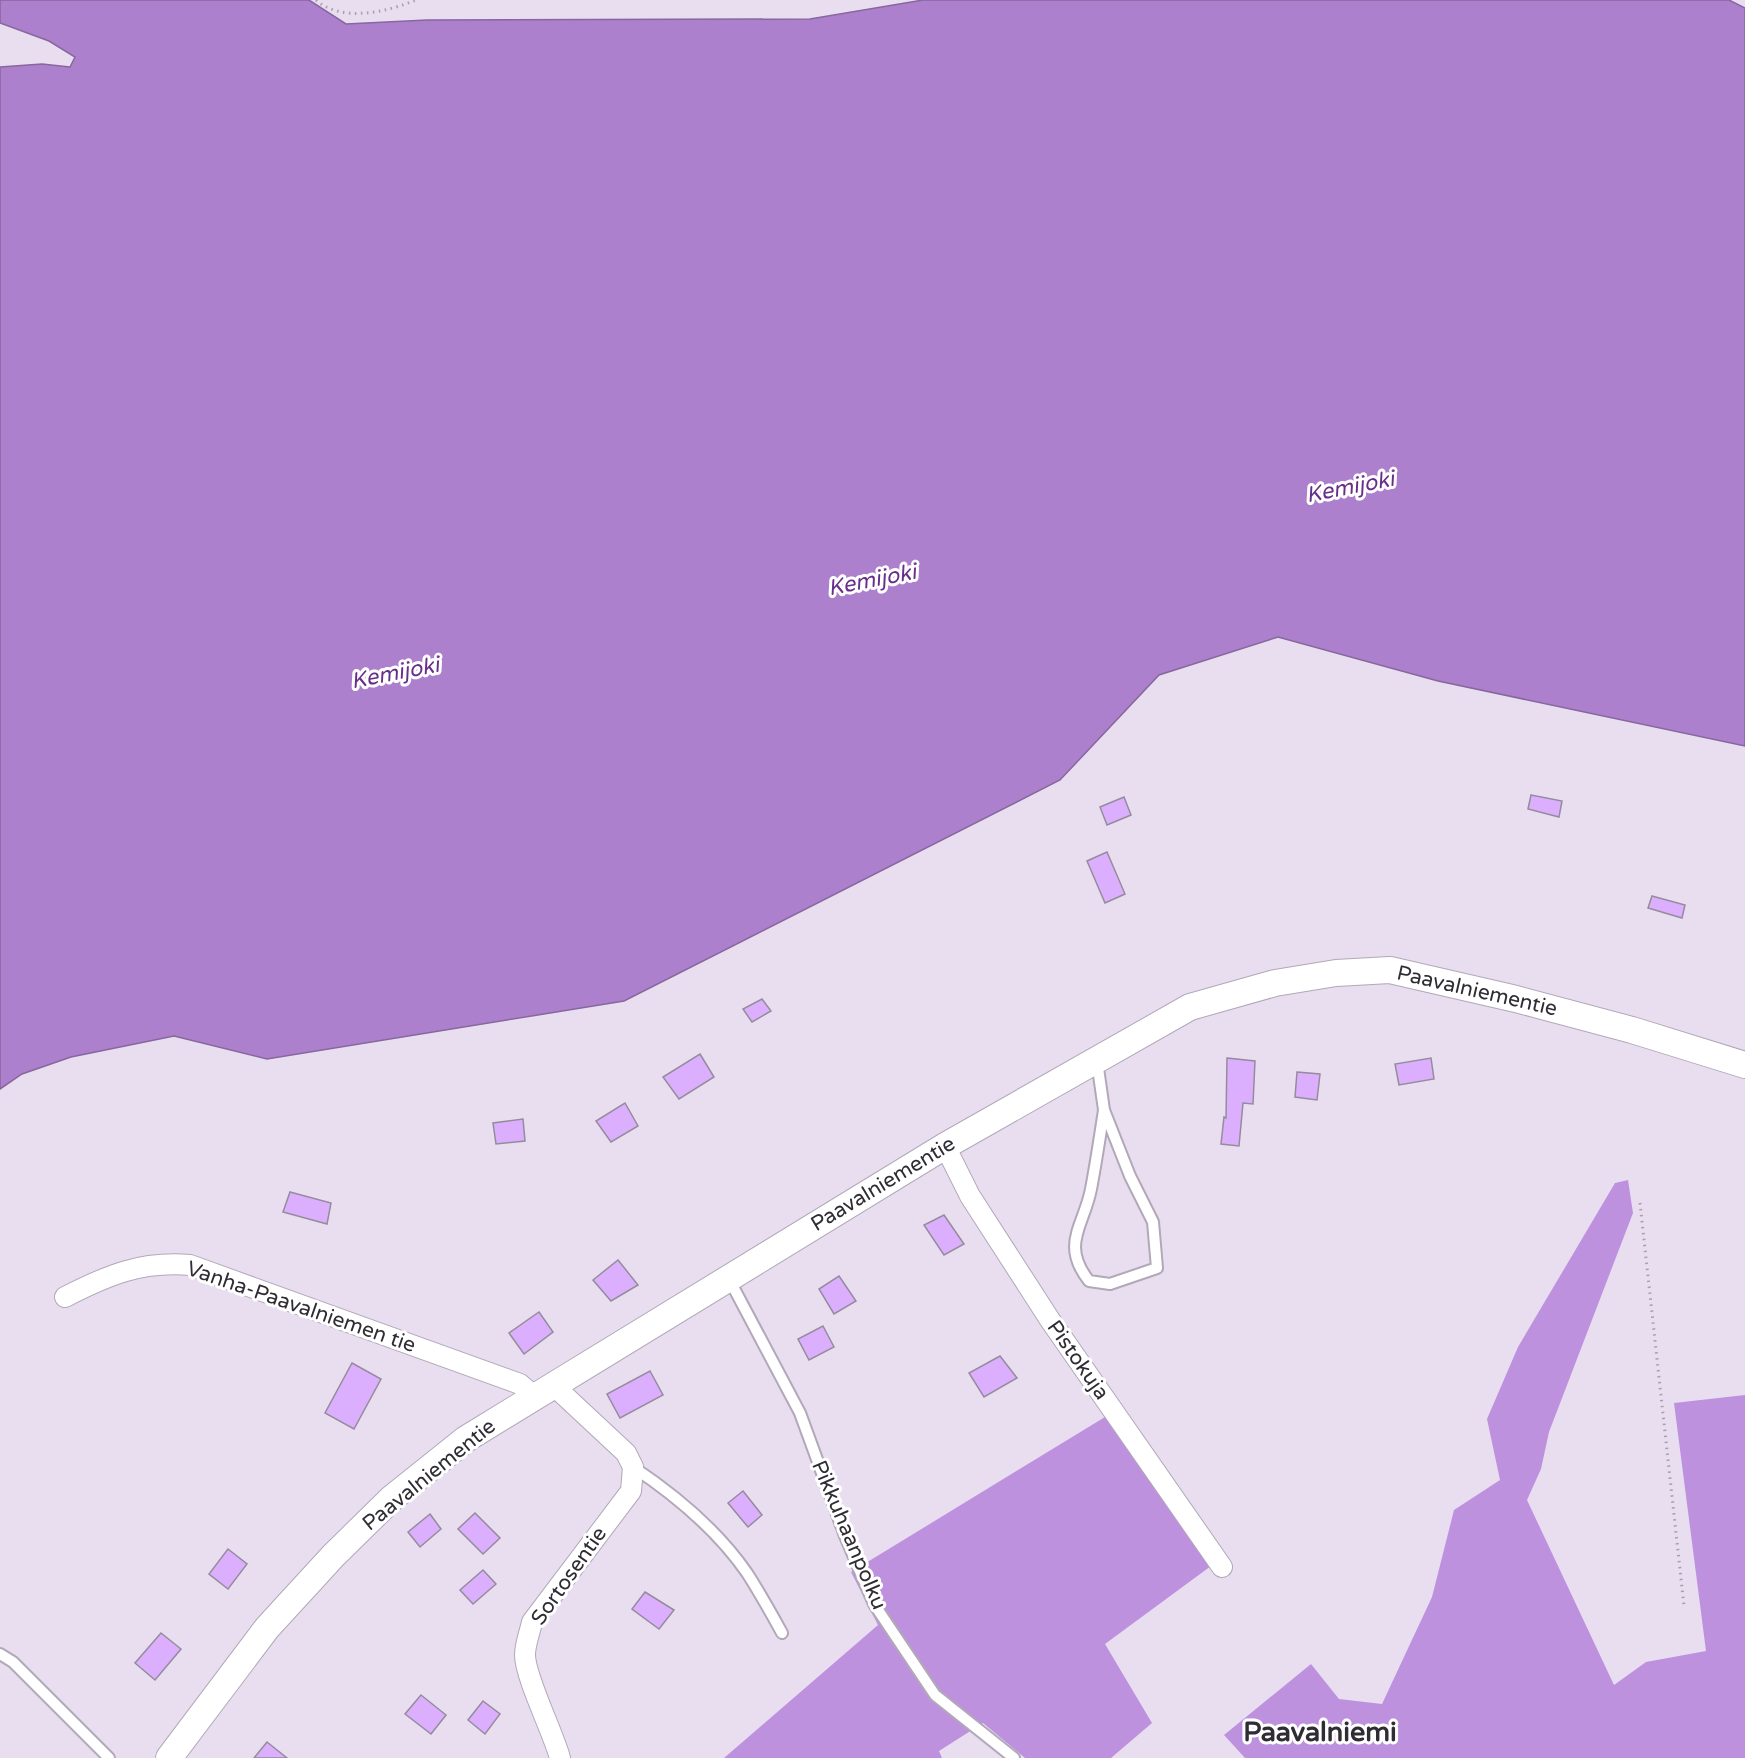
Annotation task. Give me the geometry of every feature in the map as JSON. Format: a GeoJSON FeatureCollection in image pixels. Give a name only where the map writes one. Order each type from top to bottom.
{"type":"FeatureCollection","features":[{"type":"Feature","properties":{"kind":"street","name":"Paavalniementie"},"geometry":{"type":"LineString","coordinates":[[169,1758],[267,1628],[333,1556],[391,1499],[466,1439],[945,1146],[1190,1007],[1230,994],[1336,973],[1390,970],[1620,1027],[1745,1065]]}},
{"type":"Feature","properties":{"kind":"street","name":"Pistokuja"},"geometry":{"type":"LineString","coordinates":[[945,1146],[970,1196],[1050,1320],[1222,1568]]}},
{"type":"Feature","properties":{"kind":"street","name":"Vanha-Paavalniemen tie"},"geometry":{"type":"LineString","coordinates":[[65,1297],[107,1276],[162,1263],[190,1265],[520,1384],[543,1390],[626,1453],[633,1467]]}},
{"type":"Feature","properties":{"kind":"street","name":"Sortosentie"},"geometry":{"type":"LineString","coordinates":[[560,1758],[525,1655],[528,1637],[532,1622],[631,1491],[633,1467]]}},
{"type":"Feature","properties":{"kind":"lane"},"geometry":{"type":"LineString","coordinates":[[1097,1058],[1104,1110],[1130,1176],[1153,1222],[1157,1268],[1110,1284],[1089,1281],[1077,1266],[1076,1230],[1090,1193],[1104,1110]]}},
{"type":"Feature","properties":{"kind":"lane","name":"Pikkuhaanpolku"},"geometry":{"type":"LineString","coordinates":[[729,1279],[800,1413],[845,1536],[874,1604],[935,1695],[1014,1758]]}},
{"type":"Feature","properties":{"kind":"lane"},"geometry":{"type":"LineString","coordinates":[[633,1467],[664,1487],[723,1544],[746,1572],[782,1633]]}},
{"type":"Feature","properties":{"kind":"lane"},"geometry":{"type":"LineString","coordinates":[[0,1654],[13,1662],[109,1758]]}},
{"type":"Feature","properties":{"kind":"path"},"geometry":{"type":"LineString","coordinates":[[316,0],[322,6],[356,14],[395,8],[416,0]]}},
{"type":"Feature","properties":{"kind":"path"},"geometry":{"type":"LineString","coordinates":[[1640,1203],[1684,1606]]}},
{"type":"Feature","properties":{"kind":"shaded area"},"geometry":{"type":"Polygon","coordinates":[[[1628,1180],[1633,1213],[1549,1432],[1541,1469],[1527,1500],[1614,1685],[1646,1662],[1706,1651],[1674,1403],[1745,1395],[1745,1758],[1245,1758],[1224,1735],[1311,1664],[1339,1699],[1382,1704],[1432,1597],[1454,1510],[1500,1480],[1487,1419],[1518,1347],[1615,1183],[1628,1180]]]}},
{"type":"Feature","properties":{"kind":"shaded area"},"geometry":{"type":"Polygon","coordinates":[[[1105,1417],[1211,1566],[1105,1644],[1152,1723],[1111,1758],[1025,1758],[983,1723],[939,1751],[942,1758],[724,1758],[878,1625],[851,1572],[1105,1417]]]}},
{"type":"Feature","properties":{"kind":"water","name":"Kemijoki"},"geometry":{"type":"Polygon","coordinates":[[[0,0],[309,0],[346,24],[427,20],[810,19],[923,0],[1729,0],[1745,8],[1745,746],[1438,681],[1278,637],[1159,675],[1060,780],[624,1001],[267,1059],[174,1036],[71,1057],[22,1074],[0,1089],[0,67],[42,64],[70,67],[75,57],[49,41],[0,23],[0,0]]]}},
{"type":"Feature","properties":{"kind":"building"},"geometry":{"type":"Polygon","coordinates":[[[1531,795],[1562,801],[1559,817],[1528,809],[1531,795]]]}},
{"type":"Feature","properties":{"kind":"building"},"geometry":{"type":"Polygon","coordinates":[[[1124,797],[1131,815],[1107,825],[1100,807],[1124,797]]]}},
{"type":"Feature","properties":{"kind":"building"},"geometry":{"type":"Polygon","coordinates":[[[1107,852],[1125,894],[1105,903],[1087,861],[1107,852]]]}},
{"type":"Feature","properties":{"kind":"building"},"geometry":{"type":"Polygon","coordinates":[[[1652,896],[1685,905],[1682,918],[1648,908],[1652,896]]]}},
{"type":"Feature","properties":{"kind":"building"},"geometry":{"type":"Polygon","coordinates":[[[762,999],[771,1011],[752,1022],[743,1009],[762,999]]]}},
{"type":"Feature","properties":{"kind":"building"},"geometry":{"type":"Polygon","coordinates":[[[700,1054],[714,1077],[679,1099],[663,1077],[700,1054]]]}},
{"type":"Feature","properties":{"kind":"building"},"geometry":{"type":"Polygon","coordinates":[[[1227,1058],[1255,1061],[1253,1104],[1243,1103],[1239,1146],[1221,1144],[1224,1117],[1226,1118],[1227,1058]]]}},
{"type":"Feature","properties":{"kind":"building"},"geometry":{"type":"Polygon","coordinates":[[[1431,1058],[1434,1079],[1399,1085],[1395,1064],[1431,1058]]]}},
{"type":"Feature","properties":{"kind":"building"},"geometry":{"type":"Polygon","coordinates":[[[1297,1072],[1320,1074],[1317,1100],[1295,1097],[1297,1072]]]}},
{"type":"Feature","properties":{"kind":"building"},"geometry":{"type":"Polygon","coordinates":[[[625,1103],[638,1126],[611,1142],[596,1121],[625,1103]]]}},
{"type":"Feature","properties":{"kind":"building"},"geometry":{"type":"Polygon","coordinates":[[[523,1119],[525,1141],[496,1144],[493,1123],[523,1119]]]}},
{"type":"Feature","properties":{"kind":"building"},"geometry":{"type":"Polygon","coordinates":[[[290,1192],[331,1203],[327,1224],[283,1212],[290,1192]]]}},
{"type":"Feature","properties":{"kind":"building"},"geometry":{"type":"Polygon","coordinates":[[[944,1215],[964,1244],[944,1255],[924,1225],[944,1215]]]}},
{"type":"Feature","properties":{"kind":"building"},"geometry":{"type":"Polygon","coordinates":[[[618,1260],[638,1285],[611,1301],[593,1280],[618,1260]]]}},
{"type":"Feature","properties":{"kind":"building"},"geometry":{"type":"Polygon","coordinates":[[[839,1276],[856,1301],[834,1314],[819,1289],[839,1276]]]}},
{"type":"Feature","properties":{"kind":"building"},"geometry":{"type":"Polygon","coordinates":[[[539,1312],[553,1332],[524,1354],[509,1333],[539,1312]]]}},
{"type":"Feature","properties":{"kind":"building"},"geometry":{"type":"Polygon","coordinates":[[[823,1326],[834,1347],[809,1360],[798,1339],[823,1326]]]}},
{"type":"Feature","properties":{"kind":"building"},"geometry":{"type":"Polygon","coordinates":[[[1000,1356],[1017,1378],[984,1397],[969,1373],[1000,1356]]]}},
{"type":"Feature","properties":{"kind":"building"},"geometry":{"type":"Polygon","coordinates":[[[352,1363],[381,1379],[354,1429],[325,1413],[352,1363]]]}},
{"type":"Feature","properties":{"kind":"building"},"geometry":{"type":"Polygon","coordinates":[[[650,1371],[663,1395],[620,1418],[607,1394],[650,1371]]]}},
{"type":"Feature","properties":{"kind":"building"},"geometry":{"type":"Polygon","coordinates":[[[743,1491],[762,1515],[748,1527],[728,1503],[743,1491]]]}},
{"type":"Feature","properties":{"kind":"building"},"geometry":{"type":"Polygon","coordinates":[[[475,1513],[500,1538],[483,1554],[458,1529],[475,1513]]]}},
{"type":"Feature","properties":{"kind":"building"},"geometry":{"type":"Polygon","coordinates":[[[430,1514],[441,1529],[420,1547],[408,1532],[430,1514]]]}},
{"type":"Feature","properties":{"kind":"building"},"geometry":{"type":"Polygon","coordinates":[[[228,1549],[247,1564],[228,1589],[209,1574],[228,1549]]]}},
{"type":"Feature","properties":{"kind":"building"},"geometry":{"type":"Polygon","coordinates":[[[483,1570],[496,1584],[473,1604],[460,1590],[483,1570]]]}},
{"type":"Feature","properties":{"kind":"building"},"geometry":{"type":"Polygon","coordinates":[[[645,1592],[674,1610],[659,1629],[632,1609],[645,1592]]]}},
{"type":"Feature","properties":{"kind":"building"},"geometry":{"type":"Polygon","coordinates":[[[161,1633],[181,1649],[155,1680],[135,1663],[161,1633]]]}},
{"type":"Feature","properties":{"kind":"building"},"geometry":{"type":"Polygon","coordinates":[[[421,1695],[446,1715],[431,1734],[405,1714],[421,1695]]]}},
{"type":"Feature","properties":{"kind":"building"},"geometry":{"type":"Polygon","coordinates":[[[483,1701],[500,1714],[485,1734],[468,1720],[483,1701]]]}},
{"type":"Feature","properties":{"kind":"building"},"geometry":{"type":"Polygon","coordinates":[[[267,1742],[287,1758],[254,1758],[267,1742]]]}},
{"type":"Feature","properties":{"kind":"district","name":"Paavalniemi"},"geometry":{"type":"Point","coordinates":[1320,1732]}}]}
